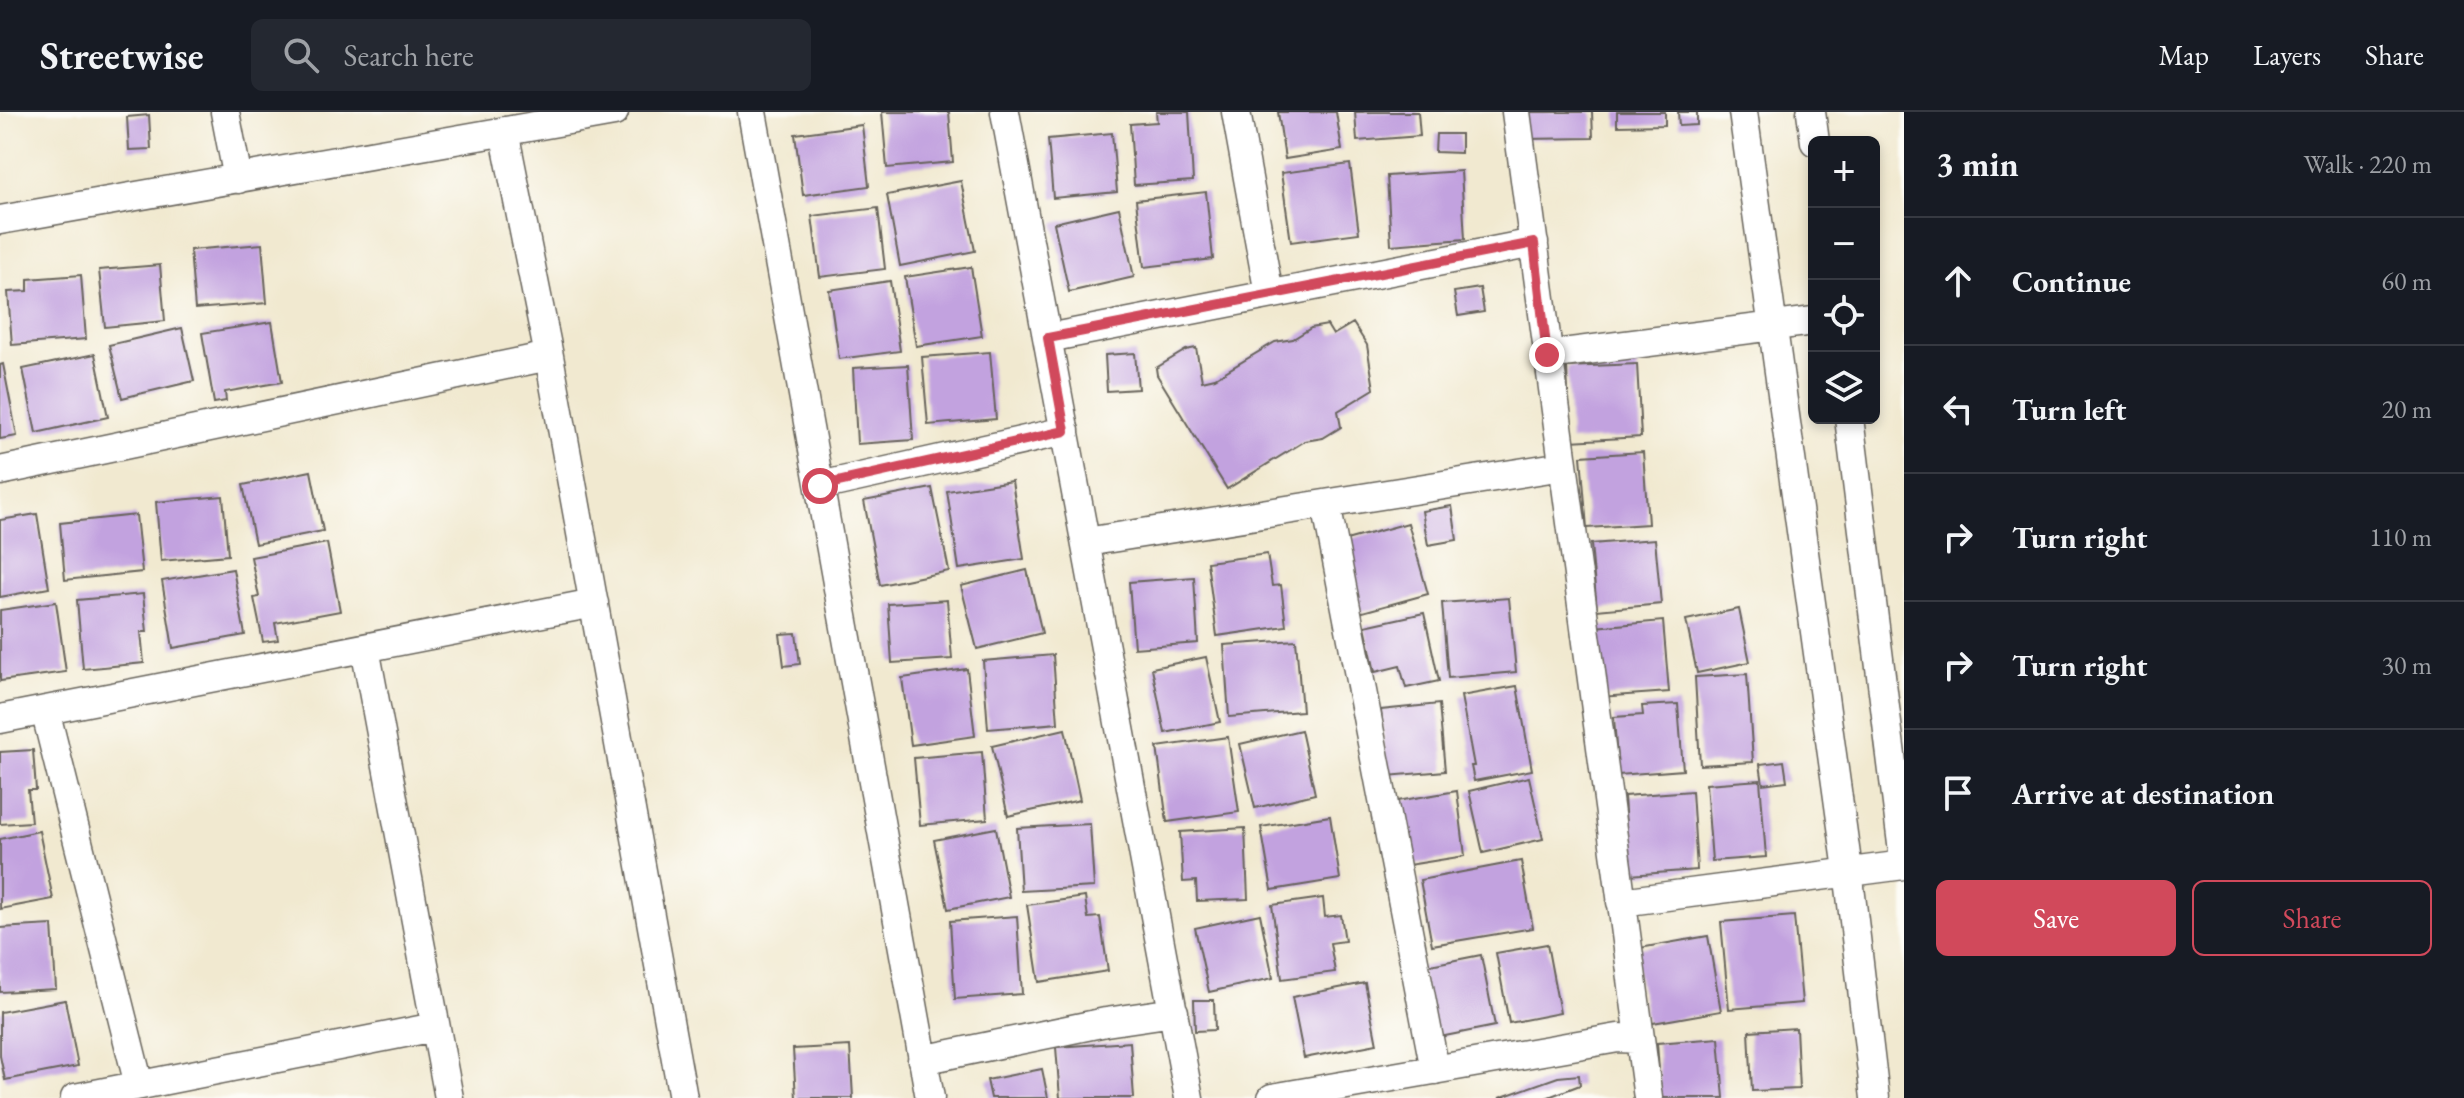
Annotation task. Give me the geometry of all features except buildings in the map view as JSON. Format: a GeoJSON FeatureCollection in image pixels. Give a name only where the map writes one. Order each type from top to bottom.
{"type":"FeatureCollection","features":[{"type":"Feature","properties":{"kind":"street"},"geometry":{"type":"LineString","coordinates":[[225,112],[238,179]]}},
{"type":"Feature","properties":{"kind":"street"},"geometry":{"type":"LineString","coordinates":[[0,220],[614,112]]}},
{"type":"Feature","properties":{"kind":"street"},"geometry":{"type":"LineString","coordinates":[[752,112],[930,1098]]}},
{"type":"Feature","properties":{"kind":"street"},"geometry":{"type":"LineString","coordinates":[[1005,112],[1189,1098]]}},
{"type":"Feature","properties":{"kind":"street"},"geometry":{"type":"LineString","coordinates":[[1236,112],[1269,294]]}},
{"type":"Feature","properties":{"kind":"street"},"geometry":{"type":"LineString","coordinates":[[1516,112],[1648,1098]]}},
{"type":"Feature","properties":{"kind":"street"},"geometry":{"type":"LineString","coordinates":[[1743,112],[1848,870],[1875,1098]]}},
{"type":"Feature","properties":{"kind":"street"},"geometry":{"type":"LineString","coordinates":[[1811,112],[1814,136]]}},
{"type":"Feature","properties":{"kind":"street"},"geometry":{"type":"LineString","coordinates":[[504,131],[549,356],[683,1098]]}},
{"type":"Feature","properties":{"kind":"street"},"geometry":{"type":"LineString","coordinates":[[1048,338],[1534,243]]}},
{"type":"Feature","properties":{"kind":"street"},"geometry":{"type":"LineString","coordinates":[[1547,355],[1808,322]]}},
{"type":"Feature","properties":{"kind":"street"},"geometry":{"type":"LineString","coordinates":[[0,471],[549,356]]}},
{"type":"Feature","properties":{"kind":"street"},"geometry":{"type":"LineString","coordinates":[[1621,902],[1904,862],[1850,424]]}},
{"type":"Feature","properties":{"kind":"street"},"geometry":{"type":"LineString","coordinates":[[820,486],[1065,431]]}},
{"type":"Feature","properties":{"kind":"street"},"geometry":{"type":"LineString","coordinates":[[1086,542],[1563,466]]}},
{"type":"Feature","properties":{"kind":"street"},"geometry":{"type":"LineString","coordinates":[[1326,504],[1435,1070]]}},
{"type":"Feature","properties":{"kind":"street"},"geometry":{"type":"LineString","coordinates":[[0,719],[594,603]]}},
{"type":"Feature","properties":{"kind":"street"},"geometry":{"type":"LineString","coordinates":[[365,648],[449,1098]]}},
{"type":"Feature","properties":{"kind":"street"},"geometry":{"type":"LineString","coordinates":[[45,710],[139,1085]]}},
{"type":"Feature","properties":{"kind":"street"},"geometry":{"type":"LineString","coordinates":[[922,1060],[1106,1022],[1174,1012]]}},
{"type":"Feature","properties":{"kind":"street"},"geometry":{"type":"LineString","coordinates":[[75,1098],[435,1027]]}},
{"type":"Feature","properties":{"kind":"street"},"geometry":{"type":"LineString","coordinates":[[1272,1098],[1618,1038],[1640,1039]]}},
{"type":"Feature","properties":{"kind":"route"},"geometry":{"type":"LineString","coordinates":[[820,486],[1065,431],[1048,338],[1534,243],[1547,355]]}}]}
